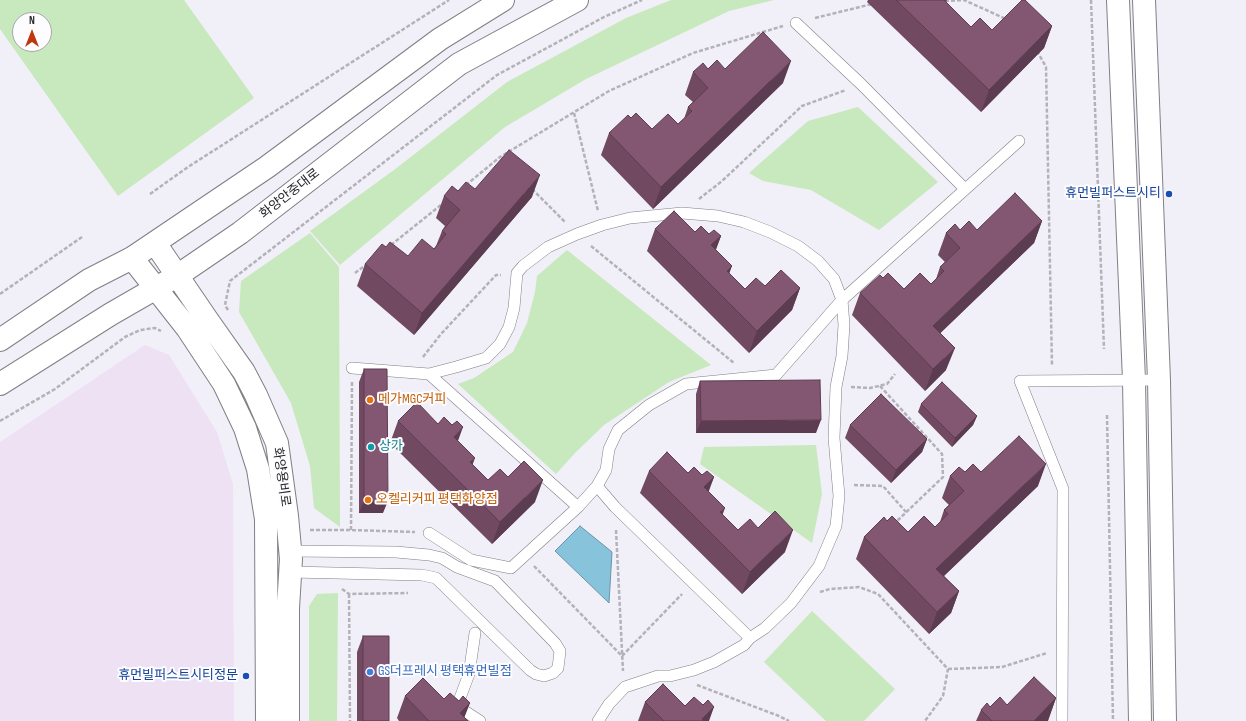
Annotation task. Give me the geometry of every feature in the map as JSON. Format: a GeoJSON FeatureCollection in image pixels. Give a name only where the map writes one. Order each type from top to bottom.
{"type":"FeatureCollection","features":[{"type":"Feature","properties":{"kind":"street"},"geometry":{"type":"LineString","coordinates":[[0,340],[90,280],[132,258],[155,243],[267,167],[440,39],[503,0]]}},
{"type":"Feature","properties":{"kind":"street","name":"화양안중대로"},"geometry":{"type":"LineString","coordinates":[[0,384],[111,314],[177,276],[240,233],[459,64],[577,0]]}},
{"type":"Feature","properties":{"kind":"street"},"geometry":{"type":"LineString","coordinates":[[1118,0],[1134,380],[1140,721]]}},
{"type":"Feature","properties":{"kind":"street"},"geometry":{"type":"LineString","coordinates":[[1144,0],[1159,380],[1165,721]]}},
{"type":"Feature","properties":{"kind":"street","name":"화양용비로"},"geometry":{"type":"LineString","coordinates":[[155,243],[244,372],[277,443],[287,516],[290,551],[288,608],[288,721]]}},
{"type":"Feature","properties":{"kind":"street","name":"화양용비로"},"geometry":{"type":"LineString","coordinates":[[132,258],[187,328],[224,384],[245,428],[258,468],[266,519],[267,721]]}},
{"type":"Feature","properties":{"kind":"lane"},"geometry":{"type":"LineString","coordinates":[[796,23],[861,84],[965,189]]}},
{"type":"Feature","properties":{"kind":"lane"},"geometry":{"type":"LineString","coordinates":[[429,533],[471,560],[511,568],[578,507],[597,486],[606,470],[609,449],[618,430],[649,405],[686,384],[776,375],[842,300],[1019,141]]}},
{"type":"Feature","properties":{"kind":"lane"},"geometry":{"type":"LineString","coordinates":[[352,368],[429,374],[486,358],[500,344],[509,327],[514,308],[517,273],[523,266],[548,247],[602,225],[630,218],[682,213],[718,216],[744,222],[770,232],[798,246],[818,261],[834,279],[842,300],[844,325],[842,356],[836,387],[834,438],[839,496],[836,526],[819,566],[791,603],[765,628],[750,638],[744,645],[714,662],[694,670],[670,676],[658,676],[625,687],[609,704],[598,721]]}},
{"type":"Feature","properties":{"kind":"lane"},"geometry":{"type":"LineString","coordinates":[[429,374],[578,507]]}},
{"type":"Feature","properties":{"kind":"lane"},"geometry":{"type":"LineString","coordinates":[[1062,721],[1062,489],[1020,381],[1159,380]]}},
{"type":"Feature","properties":{"kind":"lane"},"geometry":{"type":"LineString","coordinates":[[597,486],[692,583],[750,638]]}},
{"type":"Feature","properties":{"kind":"lane"},"geometry":{"type":"LineString","coordinates":[[290,551],[396,552],[422,554],[442,558],[457,567],[495,581],[555,643],[560,651],[558,668],[553,673],[544,676],[536,674],[530,670],[436,578],[422,575],[290,572]]}},
{"type":"Feature","properties":{"kind":"lane"},"geometry":{"type":"LineString","coordinates":[[457,567],[465,557]]}},
{"type":"Feature","properties":{"kind":"lane"},"geometry":{"type":"LineString","coordinates":[[475,633],[469,674],[457,706],[480,721]]}},
{"type":"Feature","properties":{"kind":"lane"},"geometry":{"type":"LineString","coordinates":[[608,721],[609,704]]}},
{"type":"Feature","properties":{"kind":"path"},"geometry":{"type":"LineString","coordinates":[[150,194],[449,0]]}},
{"type":"Feature","properties":{"kind":"path"},"geometry":{"type":"LineString","coordinates":[[229,310],[225,305],[230,281],[498,75],[604,17],[642,0]]}},
{"type":"Feature","properties":{"kind":"path"},"geometry":{"type":"LineString","coordinates":[[941,1],[964,0],[1010,22]]}},
{"type":"Feature","properties":{"kind":"path"},"geometry":{"type":"LineString","coordinates":[[1091,0],[1104,349]]}},
{"type":"Feature","properties":{"kind":"path"},"geometry":{"type":"LineString","coordinates":[[464,186],[500,157],[609,91],[693,53],[796,23],[872,4]]}},
{"type":"Feature","properties":{"kind":"path"},"geometry":{"type":"LineString","coordinates":[[1035,47],[1046,67],[1052,380]]}},
{"type":"Feature","properties":{"kind":"path"},"geometry":{"type":"LineString","coordinates":[[682,213],[722,181],[802,106],[861,84]]}},
{"type":"Feature","properties":{"kind":"path"},"geometry":{"type":"LineString","coordinates":[[574,113],[602,225]]}},
{"type":"Feature","properties":{"kind":"path"},"geometry":{"type":"LineString","coordinates":[[528,185],[577,234],[752,377]]}},
{"type":"Feature","properties":{"kind":"path"},"geometry":{"type":"LineString","coordinates":[[386,249],[446,201]]}},
{"type":"Feature","properties":{"kind":"path"},"geometry":{"type":"LineString","coordinates":[[0,294],[82,238]]}},
{"type":"Feature","properties":{"kind":"path"},"geometry":{"type":"LineString","coordinates":[[355,273],[367,264]]}},
{"type":"Feature","properties":{"kind":"path"},"geometry":{"type":"LineString","coordinates":[[429,374],[422,359],[441,334],[496,276],[517,273]]}},
{"type":"Feature","properties":{"kind":"path"},"geometry":{"type":"LineString","coordinates":[[0,421],[55,389],[125,337],[140,330],[155,328],[168,334]]}},
{"type":"Feature","properties":{"kind":"path"},"geometry":{"type":"LineString","coordinates":[[351,530],[352,368]]}},
{"type":"Feature","properties":{"kind":"path"},"geometry":{"type":"LineString","coordinates":[[836,387],[870,388],[880,386],[887,384],[895,374]]}},
{"type":"Feature","properties":{"kind":"path"},"geometry":{"type":"LineString","coordinates":[[880,386],[942,454],[943,477],[897,521]]}},
{"type":"Feature","properties":{"kind":"path"},"geometry":{"type":"LineString","coordinates":[[1107,415],[1113,721]]}},
{"type":"Feature","properties":{"kind":"path"},"geometry":{"type":"LineString","coordinates":[[838,485],[883,486],[906,512]]}},
{"type":"Feature","properties":{"kind":"path"},"geometry":{"type":"LineString","coordinates":[[615,506],[622,656],[625,687]]}},
{"type":"Feature","properties":{"kind":"path"},"geometry":{"type":"LineString","coordinates":[[307,530],[408,531],[429,533]]}},
{"type":"Feature","properties":{"kind":"path"},"geometry":{"type":"LineString","coordinates":[[524,556],[622,656]]}},
{"type":"Feature","properties":{"kind":"path"},"geometry":{"type":"LineString","coordinates":[[622,656],[692,583]]}},
{"type":"Feature","properties":{"kind":"path"},"geometry":{"type":"LineString","coordinates":[[791,603],[830,589],[859,587],[878,594],[948,669],[1002,667],[1062,648]]}},
{"type":"Feature","properties":{"kind":"path"},"geometry":{"type":"LineString","coordinates":[[349,594],[350,721]]}},
{"type":"Feature","properties":{"kind":"path"},"geometry":{"type":"LineString","coordinates":[[925,721],[943,696],[948,669]]}},
{"type":"Feature","properties":{"kind":"path"},"geometry":{"type":"LineString","coordinates":[[670,676],[780,716],[789,721]]}},
{"type":"Feature","properties":{"kind":"shaded area"},"geometry":{"type":"Polygon","coordinates":[[[145,345],[169,355],[217,432],[233,484],[234,721],[0,721],[0,442],[145,345]]]}},
{"type":"Feature","properties":{"kind":"green space"},"geometry":{"type":"Polygon","coordinates":[[[0,0],[184,0],[254,98],[118,196],[16,52],[52,52],[52,12],[12,12],[12,46],[0,29],[0,0]]]}},
{"type":"Feature","properties":{"kind":"green space"},"geometry":{"type":"Polygon","coordinates":[[[671,0],[774,0],[729,11],[586,79],[505,127],[340,265],[310,231],[394,170],[507,82],[626,18],[671,0]]]}},
{"type":"Feature","properties":{"kind":"green space"},"geometry":{"type":"Polygon","coordinates":[[[858,107],[938,182],[879,230],[811,190],[763,181],[749,173],[808,121],[858,107]]]}},
{"type":"Feature","properties":{"kind":"green space"},"geometry":{"type":"Polygon","coordinates":[[[310,233],[339,267],[340,527],[314,508],[310,466],[291,403],[239,312],[241,281],[310,233]]]}},
{"type":"Feature","properties":{"kind":"green space"},"geometry":{"type":"Polygon","coordinates":[[[567,250],[711,365],[669,382],[604,425],[556,474],[458,384],[474,378],[513,352],[527,323],[535,292],[537,276],[567,250]]]}},
{"type":"Feature","properties":{"kind":"green space"},"geometry":{"type":"Polygon","coordinates":[[[816,445],[822,494],[812,543],[700,464],[704,447],[816,445]]]}},
{"type":"Feature","properties":{"kind":"green space"},"geometry":{"type":"Polygon","coordinates":[[[338,593],[337,721],[309,721],[309,606],[317,594],[338,593]]]}},
{"type":"Feature","properties":{"kind":"green space"},"geometry":{"type":"Polygon","coordinates":[[[812,611],[895,689],[864,721],[826,721],[764,662],[812,611]]]}},
{"type":"Feature","properties":{"kind":"water"},"geometry":{"type":"Polygon","coordinates":[[[580,526],[612,552],[609,603],[555,551],[580,526]]]}},
{"type":"Feature","properties":{"kind":"building"},"geometry":{"type":"Polygon","coordinates":[[[896,0],[944,0],[971,27],[980,18],[992,30],[1022,0],[1025,0],[1052,26],[989,90],[896,0]]]}},
{"type":"Feature","properties":{"kind":"building"},"geometry":{"type":"Polygon","coordinates":[[[763,32],[791,61],[661,187],[609,133],[628,115],[631,118],[636,113],[652,129],[668,114],[678,124],[692,111],[688,107],[708,88],[693,72],[703,63],[708,69],[717,60],[725,69],[763,32]]]}},
{"type":"Feature","properties":{"kind":"building"},"geometry":{"type":"Polygon","coordinates":[[[509,150],[540,175],[422,313],[365,264],[382,244],[386,247],[390,242],[408,256],[422,239],[434,249],[446,234],[442,231],[460,210],[444,196],[452,186],[458,191],[466,182],[475,189],[509,150]]]}},
{"type":"Feature","properties":{"kind":"building"},"geometry":{"type":"Polygon","coordinates":[[[1015,193],[1042,221],[933,326],[955,348],[933,369],[860,293],[880,275],[883,278],[888,273],[904,289],[920,273],[931,284],[944,271],[940,267],[960,248],[946,233],[955,224],[960,230],[969,221],[977,230],[1015,193]]]}},
{"type":"Feature","properties":{"kind":"building"},"geometry":{"type":"Polygon","coordinates":[[[674,211],[695,232],[701,226],[709,234],[714,230],[721,236],[711,245],[732,266],[727,271],[745,289],[756,278],[765,286],[781,270],[800,288],[757,331],[655,229],[674,211]]]}},
{"type":"Feature","properties":{"kind":"building","name":"상가"},"geometry":{"type":"Polygon","coordinates":[[[364,369],[387,369],[388,501],[364,501],[364,369]]]}},
{"type":"Feature","properties":{"kind":"building"},"geometry":{"type":"Polygon","coordinates":[[[820,380],[821,420],[701,421],[700,381],[820,380]]]}},
{"type":"Feature","properties":{"kind":"building"},"geometry":{"type":"Polygon","coordinates":[[[942,382],[977,416],[955,438],[921,404],[942,382]]]}},
{"type":"Feature","properties":{"kind":"building"},"geometry":{"type":"Polygon","coordinates":[[[881,394],[927,439],[896,470],[850,425],[881,394]]]}},
{"type":"Feature","properties":{"kind":"building"},"geometry":{"type":"Polygon","coordinates":[[[417,402],[438,424],[444,417],[452,425],[457,421],[463,427],[454,437],[475,458],[470,462],[488,480],[500,469],[508,477],[524,461],[543,480],[500,522],[398,421],[417,402]]]}},
{"type":"Feature","properties":{"kind":"building"},"geometry":{"type":"Polygon","coordinates":[[[1019,436],[1046,464],[936,569],[959,591],[937,612],[864,537],[884,517],[887,521],[892,516],[908,532],[924,516],[935,527],[948,514],[944,510],[964,491],[950,476],[959,467],[965,472],[973,464],[981,472],[1019,436]]]}},
{"type":"Feature","properties":{"kind":"building"},"geometry":{"type":"Polygon","coordinates":[[[667,452],[688,473],[694,467],[702,475],[707,471],[714,477],[704,487],[725,508],[720,512],[738,530],[750,519],[758,528],[775,511],[793,530],[750,572],[649,471],[667,452]]]}},
{"type":"Feature","properties":{"kind":"building"},"geometry":{"type":"Polygon","coordinates":[[[363,636],[389,636],[389,721],[363,721],[363,636]]]}},
{"type":"Feature","properties":{"kind":"building"},"geometry":{"type":"Polygon","coordinates":[[[1034,677],[1056,698],[1034,721],[992,721],[981,710],[987,703],[990,707],[1000,697],[1007,705],[1034,677]]]}},
{"type":"Feature","properties":{"kind":"building"},"geometry":{"type":"Polygon","coordinates":[[[423,678],[444,699],[450,693],[459,701],[463,696],[470,703],[460,713],[468,721],[429,721],[405,696],[423,678]]]}},
{"type":"Feature","properties":{"kind":"building"},"geometry":{"type":"Polygon","coordinates":[[[663,684],[685,706],[694,697],[703,705],[708,700],[714,707],[702,719],[704,721],[664,721],[645,702],[663,684]]]}},
{"type":"Feature","properties":{"kind":"place","name":"휴먼빌퍼스트시티"},"geometry":{"type":"Point","coordinates":[1169,194]}},
{"type":"Feature","properties":{"kind":"place","name":"메가MGC커피"},"geometry":{"type":"Point","coordinates":[370,400]}},
{"type":"Feature","properties":{"kind":"place","name":"상가"},"geometry":{"type":"Point","coordinates":[371,447]}},
{"type":"Feature","properties":{"kind":"place","name":"오켈리커피 평택화양점"},"geometry":{"type":"Point","coordinates":[368,500]}},
{"type":"Feature","properties":{"kind":"place","name":"GS더프레시 평택휴먼빌점"},"geometry":{"type":"Point","coordinates":[370,672]}},
{"type":"Feature","properties":{"kind":"place","name":"휴먼빌퍼스트시티정문"},"geometry":{"type":"Point","coordinates":[246,676]}}]}
